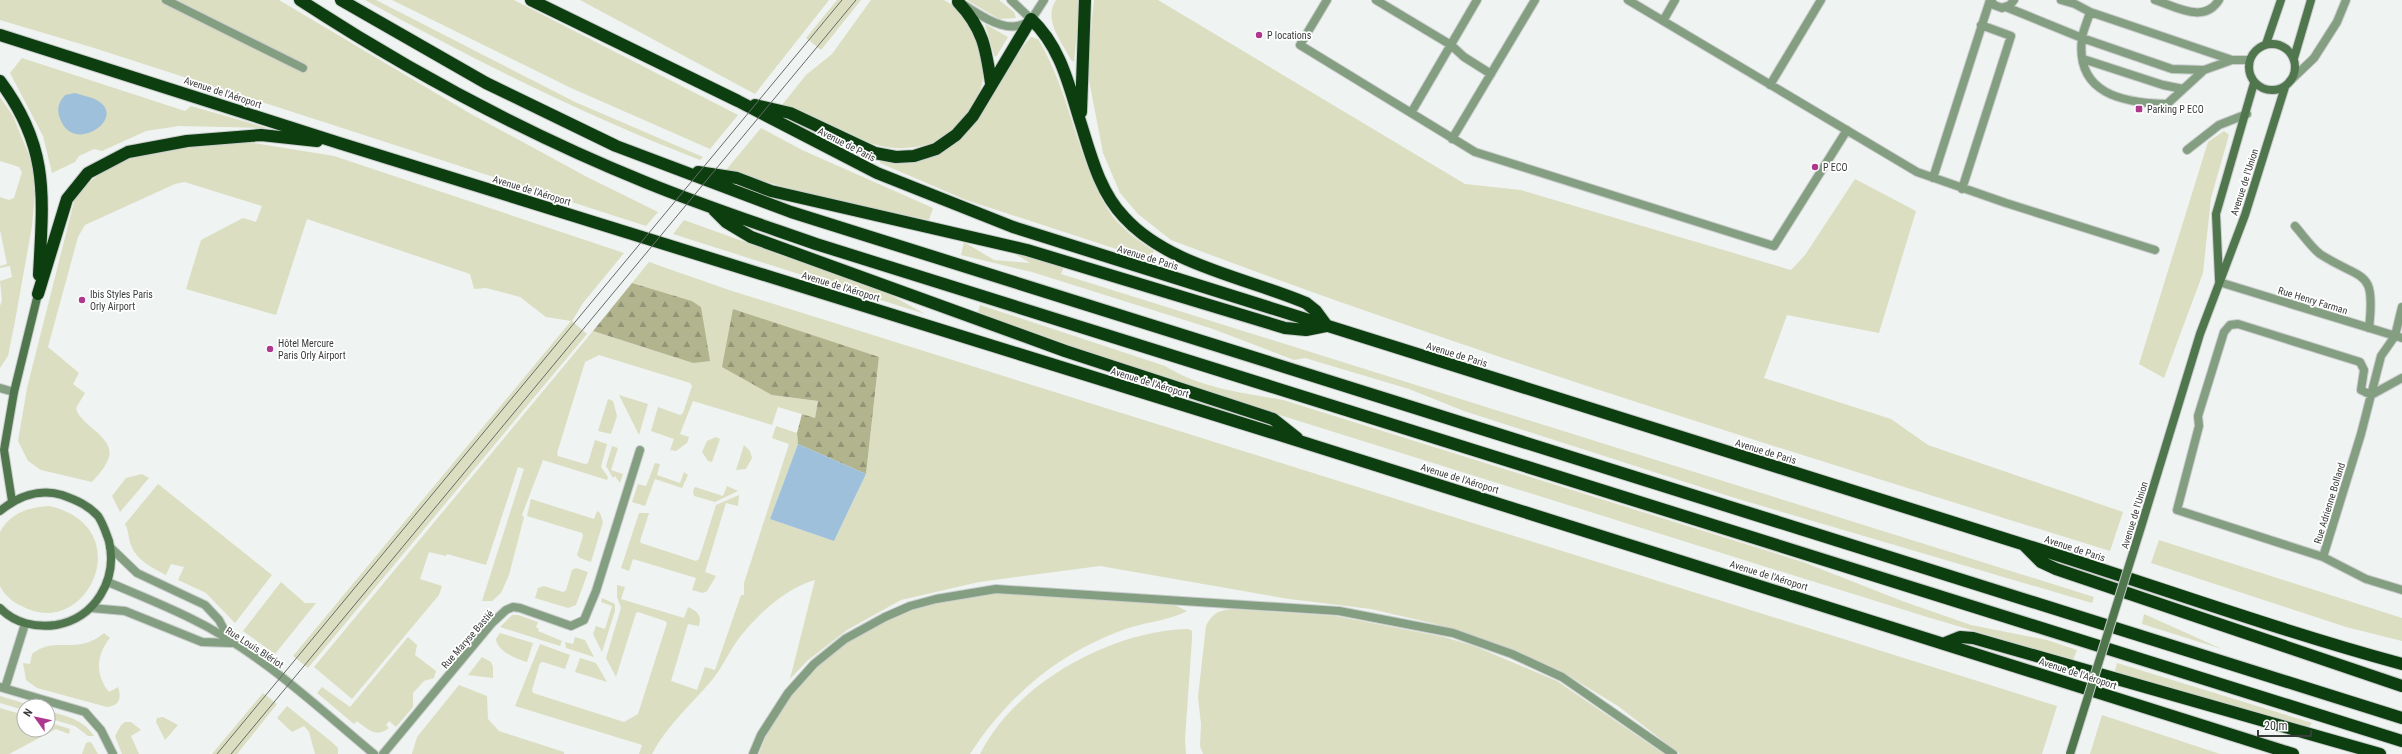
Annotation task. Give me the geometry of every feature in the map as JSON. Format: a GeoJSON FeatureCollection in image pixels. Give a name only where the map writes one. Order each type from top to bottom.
{"type":"FeatureCollection","features":[{"type":"Feature","properties":{"kind":"highway"},"geometry":{"type":"LineString","coordinates":[[300,0],[408,67],[491,111],[582,155],[712,208],[816,244],[2402,741]]}},
{"type":"Feature","properties":{"kind":"highway"},"geometry":{"type":"LineString","coordinates":[[341,0],[493,87],[616,146],[791,212],[2402,718]]}},
{"type":"Feature","properties":{"kind":"highway","name":"Avenue de Paris"},"geometry":{"type":"LineString","coordinates":[[531,0],[738,101],[877,173],[1013,227],[2023,544],[2236,615],[2330,644],[2402,664]]}},
{"type":"Feature","properties":{"kind":"highway"},"geometry":{"type":"LineString","coordinates":[[1081,124],[1085,0]]}},
{"type":"Feature","properties":{"kind":"highway"},"geometry":{"type":"LineString","coordinates":[[957,1],[975,21],[981,33],[986,49],[991,84]]}},
{"type":"Feature","properties":{"kind":"highway"},"geometry":{"type":"LineString","coordinates":[[677,169],[737,178],[771,191],[1027,250],[1285,328],[1306,330],[1327,326],[1316,311],[1306,303],[1182,258],[1141,234],[1123,216],[1106,190],[1096,170],[1067,77],[1056,52],[1041,28],[1031,18],[973,116],[956,134],[936,149],[914,156],[896,157],[875,153],[790,113],[738,101]]}},
{"type":"Feature","properties":{"kind":"highway","name":"Avenue de l'Aéroport"},"geometry":{"type":"LineString","coordinates":[[0,35],[339,143],[1299,440],[2293,754]]}},
{"type":"Feature","properties":{"kind":"highway"},"geometry":{"type":"LineString","coordinates":[[0,81],[26,123],[38,156],[43,195],[38,294]]}},
{"type":"Feature","properties":{"kind":"highway"},"geometry":{"type":"LineString","coordinates":[[38,294],[67,199],[88,173],[128,152],[187,141],[261,136],[339,143]]}},
{"type":"Feature","properties":{"kind":"highway"},"geometry":{"type":"LineString","coordinates":[[712,208],[726,222],[751,237],[1064,351],[1273,419],[1299,440]]}},
{"type":"Feature","properties":{"kind":"highway"},"geometry":{"type":"LineString","coordinates":[[2023,544],[2041,562],[2056,569],[2402,686]]}},
{"type":"Feature","properties":{"kind":"highway"},"geometry":{"type":"LineString","coordinates":[[1945,643],[1960,637],[1973,638],[2380,754]]}},
{"type":"Feature","properties":{"kind":"street"},"geometry":{"type":"LineString","coordinates":[[166,0],[303,68]]}},
{"type":"Feature","properties":{"kind":"street"},"geometry":{"type":"LineString","coordinates":[[1011,0],[1031,18]]}},
{"type":"Feature","properties":{"kind":"street"},"geometry":{"type":"LineString","coordinates":[[957,1],[993,22],[1011,27],[1023,24],[1031,18],[1044,0]]}},
{"type":"Feature","properties":{"kind":"street"},"geometry":{"type":"LineString","coordinates":[[1327,0],[1300,45],[1475,152],[1774,246],[1847,130]]}},
{"type":"Feature","properties":{"kind":"street"},"geometry":{"type":"LineString","coordinates":[[1376,0],[1451,45],[1464,57],[1491,74]]}},
{"type":"Feature","properties":{"kind":"street"},"geometry":{"type":"LineString","coordinates":[[1411,113],[1477,0]]}},
{"type":"Feature","properties":{"kind":"street"},"geometry":{"type":"LineString","coordinates":[[1452,139],[1535,0]]}},
{"type":"Feature","properties":{"kind":"street"},"geometry":{"type":"LineString","coordinates":[[1628,0],[1917,172],[1962,189],[2155,250]]}},
{"type":"Feature","properties":{"kind":"street"},"geometry":{"type":"LineString","coordinates":[[1663,21],[1675,0]]}},
{"type":"Feature","properties":{"kind":"street"},"geometry":{"type":"LineString","coordinates":[[1770,85],[1821,0]]}},
{"type":"Feature","properties":{"kind":"street"},"geometry":{"type":"LineString","coordinates":[[1932,178],[1990,0],[1998,7],[2006,7],[2082,38],[2172,69],[2204,70],[2232,60]]}},
{"type":"Feature","properties":{"kind":"street"},"geometry":{"type":"LineString","coordinates":[[2006,7],[2014,0]]}},
{"type":"Feature","properties":{"kind":"street"},"geometry":{"type":"LineString","coordinates":[[2061,0],[2075,4],[2090,12],[2232,60],[2249,60],[2259,47],[2266,44],[2282,46],[2294,58]]}},
{"type":"Feature","properties":{"kind":"street"},"geometry":{"type":"LineString","coordinates":[[2155,0],[2200,14],[2213,9],[2219,0]]}},
{"type":"Feature","properties":{"kind":"street"},"geometry":{"type":"LineString","coordinates":[[2266,44],[2281,0]]}},
{"type":"Feature","properties":{"kind":"street","name":"Avenue de l'Union"},"geometry":{"type":"LineString","coordinates":[[2070,754],[2200,334],[2245,215],[2287,84],[2294,74],[2294,58],[2311,0]]}},
{"type":"Feature","properties":{"kind":"street"},"geometry":{"type":"LineString","coordinates":[[2254,84],[2269,91],[2287,84],[2314,58],[2337,22],[2346,0]]}},
{"type":"Feature","properties":{"kind":"street"},"geometry":{"type":"LineString","coordinates":[[2090,12],[2082,38],[2083,59],[2084,71],[2096,88],[2138,104],[2167,104],[2204,70]]}},
{"type":"Feature","properties":{"kind":"street"},"geometry":{"type":"LineString","coordinates":[[1962,189],[2011,36],[1981,25]]}},
{"type":"Feature","properties":{"kind":"street"},"geometry":{"type":"LineString","coordinates":[[2083,59],[2183,90]]}},
{"type":"Feature","properties":{"kind":"street","name":"Avenue de l'Union"},"geometry":{"type":"LineString","coordinates":[[2219,282],[2216,214],[2247,114],[2254,84],[2250,77],[2249,60]]}},
{"type":"Feature","properties":{"kind":"street"},"geometry":{"type":"LineString","coordinates":[[2187,150],[2219,125],[2247,114]]}},
{"type":"Feature","properties":{"kind":"street"},"geometry":{"type":"LineString","coordinates":[[2295,226],[2320,253],[2354,270],[2369,284],[2372,303],[2370,328]]}},
{"type":"Feature","properties":{"kind":"street","name":"Rue Henry Farman"},"geometry":{"type":"LineString","coordinates":[[2219,282],[2398,337]]}},
{"type":"Feature","properties":{"kind":"street"},"geometry":{"type":"LineString","coordinates":[[12,501],[4,450],[14,392],[38,294]]}},
{"type":"Feature","properties":{"kind":"street","name":"Rue Adrienne Bolland"},"geometry":{"type":"LineString","coordinates":[[2402,306],[2398,337],[2383,351],[2324,557],[2366,579],[2402,590]]}},
{"type":"Feature","properties":{"kind":"street"},"geometry":{"type":"LineString","coordinates":[[2324,557],[2177,510],[2199,426],[2198,416],[2224,332],[2230,324],[2238,324],[2360,362],[2364,370],[2361,390],[2371,395],[2402,378]]}},
{"type":"Feature","properties":{"kind":"street"},"geometry":{"type":"LineString","coordinates":[[0,388],[14,392]]}},
{"type":"Feature","properties":{"kind":"street","name":"Rue Maryse Bastié"},"geometry":{"type":"LineString","coordinates":[[382,754],[476,641],[506,610],[513,607],[520,608],[571,626],[584,620],[594,597],[640,450]]}},
{"type":"Feature","properties":{"kind":"street"},"geometry":{"type":"LineString","coordinates":[[0,511],[12,501],[32,494],[54,493],[75,499],[86,505],[99,517],[112,557],[108,582],[91,608],[68,623],[46,627],[25,624],[5,614],[0,608]]}},
{"type":"Feature","properties":{"kind":"street"},"geometry":{"type":"LineString","coordinates":[[91,608],[125,611],[202,642],[231,643],[219,620],[205,605],[137,573],[110,547]]}},
{"type":"Feature","properties":{"kind":"street","name":"Rue Louis Blériot"},"geometry":{"type":"LineString","coordinates":[[108,582],[192,619],[231,643],[282,676],[374,754]]}},
{"type":"Feature","properties":{"kind":"street"},"geometry":{"type":"LineString","coordinates":[[753,754],[761,736],[788,694],[814,664],[845,640],[885,617],[910,606],[936,599],[996,589],[1339,611],[1453,633],[1512,654],[1562,677],[1673,754]]}},
{"type":"Feature","properties":{"kind":"street"},"geometry":{"type":"LineString","coordinates":[[25,624],[3,687],[85,712],[101,730],[113,754]]}},
{"type":"Feature","properties":{"kind":"green space"},"geometry":{"type":"Polygon","coordinates":[[[0,0],[279,0],[471,114],[587,177],[658,212],[646,226],[91,47],[0,20],[0,0]]]}},
{"type":"Feature","properties":{"kind":"green space"},"geometry":{"type":"Polygon","coordinates":[[[365,0],[376,0],[575,102],[703,157],[700,160],[657,143],[530,86],[365,0]]]}},
{"type":"Feature","properties":{"kind":"green space"},"geometry":{"type":"Polygon","coordinates":[[[392,0],[514,0],[738,115],[710,149],[571,88],[392,0]]]}},
{"type":"Feature","properties":{"kind":"green space"},"geometry":{"type":"Polygon","coordinates":[[[580,0],[829,0],[755,94],[580,0]]]}},
{"type":"Feature","properties":{"kind":"green space"},"geometry":{"type":"Polygon","coordinates":[[[837,0],[861,0],[821,50],[806,38],[837,0]]]}},
{"type":"Feature","properties":{"kind":"green space"},"geometry":{"type":"Polygon","coordinates":[[[871,0],[944,0],[953,6],[969,23],[979,44],[982,55],[982,85],[968,114],[958,127],[947,136],[930,144],[904,148],[890,148],[875,145],[842,133],[782,105],[806,75],[832,54],[871,0]]]}},
{"type":"Feature","properties":{"kind":"green space"},"geometry":{"type":"Polygon","coordinates":[[[967,0],[999,0],[1014,12],[1016,18],[999,19],[967,0]]]}},
{"type":"Feature","properties":{"kind":"green space"},"geometry":{"type":"Polygon","coordinates":[[[1056,0],[1080,0],[1074,62],[1071,60],[1058,38],[1052,23],[1051,15],[1056,0]]]}},
{"type":"Feature","properties":{"kind":"green space"},"geometry":{"type":"Polygon","coordinates":[[[1094,0],[1158,0],[1465,184],[1521,190],[1791,270],[1805,255],[1855,179],[1916,211],[1879,333],[1787,315],[1764,378],[1891,419],[1928,445],[2123,512],[2110,551],[1638,403],[1404,324],[1171,240],[1138,214],[1120,193],[1103,153],[1087,70],[1094,0]]]}},
{"type":"Feature","properties":{"kind":"green space"},"geometry":{"type":"Polygon","coordinates":[[[985,24],[1008,37],[996,57],[994,55],[985,24]]]}},
{"type":"Feature","properties":{"kind":"green space"},"geometry":{"type":"Polygon","coordinates":[[[1031,37],[1038,39],[1049,59],[1066,102],[1088,169],[1098,191],[1109,211],[1118,223],[1135,238],[1154,251],[1150,260],[966,200],[880,163],[881,160],[911,163],[935,156],[954,145],[970,130],[983,112],[1017,55],[1031,37]]]}},
{"type":"Feature","properties":{"kind":"green space"},"geometry":{"type":"Polygon","coordinates":[[[22,58],[185,111],[191,106],[267,128],[179,126],[146,131],[102,151],[94,149],[79,156],[75,162],[52,173],[43,136],[10,73],[22,58]]]}},
{"type":"Feature","properties":{"kind":"green space"},"geometry":{"type":"Polygon","coordinates":[[[0,97],[13,116],[31,160],[36,179],[32,226],[15,321],[8,356],[0,368],[0,306],[2,300],[0,281],[12,277],[10,266],[0,268],[0,266],[7,264],[0,230],[0,197],[9,200],[14,198],[22,172],[19,167],[0,161],[0,97]]]}},
{"type":"Feature","properties":{"kind":"green space"},"geometry":{"type":"Polygon","coordinates":[[[761,128],[802,150],[933,208],[929,220],[822,198],[726,170],[761,128]]]}},
{"type":"Feature","properties":{"kind":"green space"},"geometry":{"type":"Polygon","coordinates":[[[2224,131],[2229,135],[2211,198],[2203,273],[2164,378],[2139,364],[2208,142],[2224,131]]]}},
{"type":"Feature","properties":{"kind":"green space"},"geometry":{"type":"Polygon","coordinates":[[[241,141],[334,156],[624,253],[583,303],[572,321],[587,334],[308,668],[293,656],[571,321],[546,317],[520,297],[486,288],[474,289],[470,274],[307,219],[276,315],[186,289],[201,240],[243,218],[256,222],[262,206],[184,182],[175,184],[85,225],[78,237],[48,347],[79,373],[73,384],[85,393],[76,408],[84,421],[104,439],[110,454],[104,467],[92,482],[41,470],[28,461],[18,441],[27,388],[75,198],[91,182],[109,169],[129,159],[150,152],[173,147],[241,141]]]}},
{"type":"Feature","properties":{"kind":"green space"},"geometry":{"type":"Polygon","coordinates":[[[684,220],[887,293],[925,314],[673,234],[684,220]]]}},
{"type":"Feature","properties":{"kind":"green space"},"geometry":{"type":"Polygon","coordinates":[[[964,242],[994,260],[1030,263],[1007,249],[1065,264],[1061,274],[2094,597],[2092,603],[1735,498],[1464,411],[1409,389],[1305,358],[1294,360],[1213,329],[1032,272],[961,255],[964,242]]]}},
{"type":"Feature","properties":{"kind":"green space"},"geometry":{"type":"Polygon","coordinates":[[[649,262],[729,290],[2057,706],[2042,754],[1680,754],[1618,706],[1559,670],[1496,643],[1435,624],[1371,609],[1289,599],[1100,566],[979,582],[901,600],[847,630],[807,661],[790,679],[815,580],[804,584],[781,597],[750,625],[735,644],[715,676],[672,724],[652,754],[639,754],[642,745],[515,706],[540,644],[570,655],[565,669],[543,662],[540,663],[532,690],[533,693],[624,722],[638,714],[667,623],[638,612],[636,613],[616,677],[606,658],[621,608],[617,597],[617,585],[625,587],[621,599],[684,618],[688,607],[698,614],[700,619],[699,626],[688,624],[671,681],[697,690],[705,667],[715,670],[741,595],[744,595],[744,583],[789,444],[772,438],[776,426],[797,433],[798,444],[770,519],[834,541],[866,474],[879,357],[772,395],[818,401],[815,418],[778,407],[772,425],[693,401],[680,434],[689,437],[687,443],[676,451],[670,450],[674,439],[651,431],[658,407],[680,415],[683,413],[692,386],[690,383],[599,355],[585,362],[557,453],[558,456],[585,464],[588,463],[595,440],[607,444],[601,467],[608,477],[607,480],[543,460],[522,515],[524,517],[509,575],[501,593],[492,601],[482,601],[524,469],[518,467],[486,565],[447,554],[446,556],[429,552],[420,579],[442,586],[439,595],[352,699],[314,667],[593,331],[693,363],[701,307],[692,301],[632,283],[649,262]]]}},
{"type":"Feature","properties":{"kind":"green space"},"geometry":{"type":"Polygon","coordinates":[[[632,283],[692,301],[701,307],[710,361],[693,363],[593,331],[632,283]]]}},
{"type":"Feature","properties":{"kind":"green space"},"geometry":{"type":"Polygon","coordinates":[[[980,305],[1165,366],[1192,380],[1207,385],[1283,400],[1803,562],[1902,601],[1971,625],[2047,640],[2077,650],[2073,660],[1927,617],[1225,398],[1013,327],[978,312],[980,305]]]}},
{"type":"Feature","properties":{"kind":"green space"},"geometry":{"type":"Polygon","coordinates":[[[733,309],[879,357],[866,474],[798,444],[797,433],[802,414],[815,418],[818,401],[772,395],[722,367],[733,309]]]}},
{"type":"Feature","properties":{"kind":"green space"},"geometry":{"type":"Polygon","coordinates":[[[619,395],[648,404],[639,435],[619,395]]]}},
{"type":"Feature","properties":{"kind":"green space"},"geometry":{"type":"Polygon","coordinates":[[[608,399],[613,401],[617,416],[611,434],[598,431],[608,399]]]}},
{"type":"Feature","properties":{"kind":"green space"},"geometry":{"type":"Polygon","coordinates":[[[716,437],[720,439],[712,462],[708,461],[702,452],[707,441],[716,437]]]}},
{"type":"Feature","properties":{"kind":"green space"},"geometry":{"type":"Polygon","coordinates":[[[744,445],[750,451],[752,458],[746,469],[736,470],[744,445]]]}},
{"type":"Feature","properties":{"kind":"green space"},"geometry":{"type":"Polygon","coordinates":[[[612,446],[618,448],[611,470],[623,474],[620,483],[615,476],[613,478],[606,466],[612,446]]]}},
{"type":"Feature","properties":{"kind":"green space"},"geometry":{"type":"Polygon","coordinates":[[[655,463],[660,464],[657,475],[680,483],[684,472],[688,475],[682,488],[655,479],[645,506],[632,502],[638,484],[646,486],[655,463]]]}},
{"type":"Feature","properties":{"kind":"green space"},"geometry":{"type":"Polygon","coordinates":[[[142,474],[149,478],[120,512],[112,496],[126,478],[142,474]]]}},
{"type":"Feature","properties":{"kind":"green space"},"geometry":{"type":"Polygon","coordinates":[[[158,484],[272,575],[235,623],[206,593],[178,580],[184,567],[171,564],[166,575],[146,563],[133,550],[125,524],[158,484]]]}},
{"type":"Feature","properties":{"kind":"green space"},"geometry":{"type":"Polygon","coordinates":[[[727,486],[738,491],[715,502],[694,496],[693,491],[695,487],[723,496],[727,486]]]}},
{"type":"Feature","properties":{"kind":"green space"},"geometry":{"type":"Polygon","coordinates":[[[739,495],[738,506],[726,503],[705,572],[716,576],[707,591],[703,593],[692,590],[696,578],[633,559],[629,571],[621,568],[639,513],[649,513],[640,541],[641,543],[696,561],[699,559],[716,505],[739,495]]]}},
{"type":"Feature","properties":{"kind":"green space"},"geometry":{"type":"Polygon","coordinates":[[[531,499],[594,519],[597,511],[600,513],[603,522],[591,562],[580,558],[577,555],[583,536],[582,533],[527,516],[531,499]]]}},
{"type":"Feature","properties":{"kind":"green space"},"geometry":{"type":"Polygon","coordinates":[[[49,506],[76,517],[92,534],[98,554],[95,575],[85,593],[70,607],[50,613],[28,609],[19,605],[8,597],[0,586],[0,532],[4,525],[21,512],[49,506]]]}},
{"type":"Feature","properties":{"kind":"green space"},"geometry":{"type":"Polygon","coordinates":[[[2159,540],[2402,618],[2402,641],[2346,627],[2151,563],[2159,540]]]}},
{"type":"Feature","properties":{"kind":"green space"},"geometry":{"type":"Polygon","coordinates":[[[576,568],[588,572],[576,605],[568,608],[535,598],[538,588],[544,586],[563,592],[566,590],[572,570],[576,568]]]}},
{"type":"Feature","properties":{"kind":"green space"},"geometry":{"type":"Polygon","coordinates":[[[281,582],[305,603],[316,603],[275,654],[243,631],[281,582]]]}},
{"type":"Feature","properties":{"kind":"green space"},"geometry":{"type":"Polygon","coordinates":[[[994,592],[1172,604],[1187,611],[1171,618],[1120,631],[1075,652],[1054,665],[1017,696],[1000,714],[984,733],[970,754],[759,754],[771,726],[787,701],[807,678],[829,657],[854,638],[880,623],[908,611],[944,600],[994,592]]]}},
{"type":"Feature","properties":{"kind":"green space"},"geometry":{"type":"Polygon","coordinates":[[[602,598],[615,604],[615,611],[602,652],[593,634],[596,626],[605,629],[612,606],[601,602],[602,598]]]}},
{"type":"Feature","properties":{"kind":"green space"},"geometry":{"type":"Polygon","coordinates":[[[1231,609],[1336,616],[1444,637],[1474,646],[1557,681],[1664,754],[1203,754],[1200,746],[1201,724],[1198,697],[1206,626],[1210,619],[1216,614],[1231,609]]]}},
{"type":"Feature","properties":{"kind":"green space"},"geometry":{"type":"Polygon","coordinates":[[[2144,614],[2222,649],[2142,624],[2144,614]]]}},
{"type":"Feature","properties":{"kind":"green space"},"geometry":{"type":"Polygon","coordinates":[[[512,615],[518,615],[538,622],[536,627],[539,629],[538,631],[562,641],[560,646],[500,627],[512,615]]]}},
{"type":"Feature","properties":{"kind":"green space"},"geometry":{"type":"Polygon","coordinates":[[[1188,629],[1192,631],[1192,639],[1185,739],[1186,754],[980,754],[996,728],[1017,705],[1041,684],[1068,666],[1097,651],[1128,639],[1158,632],[1188,629]]]}},
{"type":"Feature","properties":{"kind":"green space"},"geometry":{"type":"Polygon","coordinates":[[[104,633],[110,638],[102,651],[99,672],[104,685],[109,692],[118,687],[120,695],[117,703],[114,705],[107,707],[37,688],[26,680],[23,663],[30,664],[32,654],[40,649],[49,646],[76,645],[85,643],[94,640],[104,633]]]}},
{"type":"Feature","properties":{"kind":"green space"},"geometry":{"type":"Polygon","coordinates":[[[500,633],[533,643],[527,662],[513,657],[503,651],[496,639],[500,633]]]}},
{"type":"Feature","properties":{"kind":"green space"},"geometry":{"type":"Polygon","coordinates":[[[408,637],[417,645],[415,655],[436,671],[434,678],[424,681],[413,693],[413,707],[396,727],[389,721],[386,725],[389,728],[385,731],[377,733],[369,730],[357,721],[354,724],[317,693],[322,687],[350,707],[408,637]]]}},
{"type":"Feature","properties":{"kind":"green space"},"geometry":{"type":"Polygon","coordinates":[[[575,637],[585,640],[594,657],[566,648],[565,642],[573,644],[575,637]]]}},
{"type":"Feature","properties":{"kind":"green space"},"geometry":{"type":"Polygon","coordinates":[[[482,657],[491,662],[493,667],[493,678],[468,675],[482,657]]]}},
{"type":"Feature","properties":{"kind":"green space"},"geometry":{"type":"Polygon","coordinates":[[[580,658],[596,663],[607,682],[575,672],[580,658]]]}},
{"type":"Feature","properties":{"kind":"green space"},"geometry":{"type":"Polygon","coordinates":[[[2117,663],[2312,723],[2309,727],[2114,674],[2117,663]]]}},
{"type":"Feature","properties":{"kind":"green space"},"geometry":{"type":"Polygon","coordinates":[[[459,685],[487,696],[488,719],[499,731],[564,752],[564,754],[412,754],[417,737],[459,685]]]}},
{"type":"Feature","properties":{"kind":"green space"},"geometry":{"type":"Polygon","coordinates":[[[263,693],[277,704],[237,754],[212,754],[263,693]]]}},
{"type":"Feature","properties":{"kind":"green space"},"geometry":{"type":"Polygon","coordinates":[[[0,696],[16,701],[16,708],[0,703],[0,696]]]}},
{"type":"Feature","properties":{"kind":"green space"},"geometry":{"type":"Polygon","coordinates":[[[287,706],[333,743],[338,748],[338,754],[315,754],[309,732],[304,726],[292,732],[277,718],[287,706]]]}},
{"type":"Feature","properties":{"kind":"green space"},"geometry":{"type":"Polygon","coordinates":[[[0,708],[16,713],[16,738],[39,738],[9,754],[0,754],[0,708]]]}},
{"type":"Feature","properties":{"kind":"green space"},"geometry":{"type":"Polygon","coordinates":[[[56,713],[74,719],[90,730],[94,736],[88,736],[75,726],[56,720],[56,713]]]}},
{"type":"Feature","properties":{"kind":"green space"},"geometry":{"type":"Polygon","coordinates":[[[2102,715],[2220,754],[2090,754],[2102,715]]]}},
{"type":"Feature","properties":{"kind":"green space"},"geometry":{"type":"Polygon","coordinates":[[[163,717],[178,725],[165,740],[156,722],[157,718],[163,717]]]}},
{"type":"Feature","properties":{"kind":"green space"},"geometry":{"type":"Polygon","coordinates":[[[125,722],[131,722],[141,730],[131,736],[139,754],[122,754],[115,736],[121,725],[125,722]]]}},
{"type":"Feature","properties":{"kind":"green space"},"geometry":{"type":"Polygon","coordinates":[[[56,725],[70,729],[69,734],[56,729],[56,725]]]}},
{"type":"Feature","properties":{"kind":"green space"},"geometry":{"type":"Polygon","coordinates":[[[91,742],[98,754],[82,754],[86,743],[91,742]]]}},
{"type":"Feature","properties":{"kind":"water"},"geometry":{"type":"Polygon","coordinates":[[[75,93],[95,99],[101,103],[106,110],[106,117],[102,125],[86,134],[76,134],[68,130],[59,117],[58,107],[65,95],[75,93]]]}},
{"type":"Feature","properties":{"kind":"water"},"geometry":{"type":"Polygon","coordinates":[[[798,444],[866,474],[834,541],[770,519],[798,444]]]}},
{"type":"Feature","properties":{"kind":"tram line"},"geometry":{"type":"LineString","coordinates":[[217,754],[842,0]]}},
{"type":"Feature","properties":{"kind":"tram line"},"geometry":{"type":"LineString","coordinates":[[231,754],[856,0]]}},
{"type":"Feature","properties":{"kind":"place","name":"P locations"},"geometry":{"type":"Point","coordinates":[1259,35]}},
{"type":"Feature","properties":{"kind":"place","name":"Parking P ECO"},"geometry":{"type":"Point","coordinates":[2139,109]}},
{"type":"Feature","properties":{"kind":"place","name":"P ECO"},"geometry":{"type":"Point","coordinates":[1815,167]}},
{"type":"Feature","properties":{"kind":"place","name":"Ibis Styles Paris Orly Airport"},"geometry":{"type":"Point","coordinates":[82,300]}},
{"type":"Feature","properties":{"kind":"place","name":"Hôtel Mercure Paris Orly Airport"},"geometry":{"type":"Point","coordinates":[270,349]}}]}
